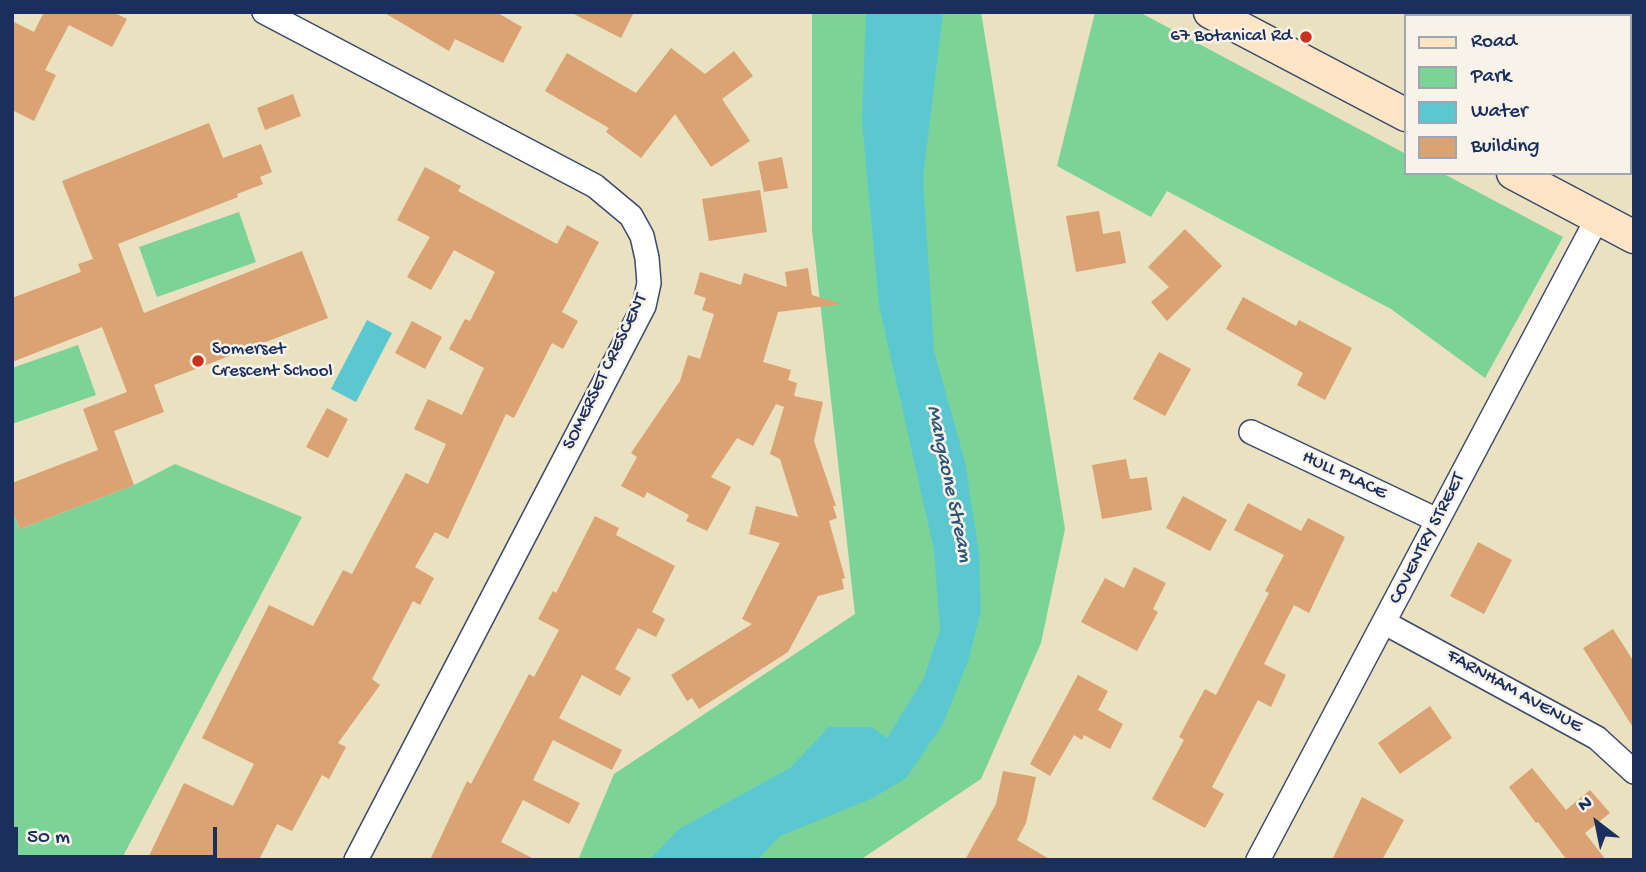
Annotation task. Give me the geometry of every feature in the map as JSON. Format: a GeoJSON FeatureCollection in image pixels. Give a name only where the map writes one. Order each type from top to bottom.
{"type":"FeatureCollection","features":[{"type":"Feature","properties":{"kind":"main road"},"geometry":{"type":"LineString","coordinates":[[1210,12],[1404,114]]}},
{"type":"Feature","properties":{"kind":"main road"},"geometry":{"type":"LineString","coordinates":[[1517,175],[1634,237]]}},
{"type":"Feature","properties":{"kind":"street","name":"SOMERSET CRESCENT"},"geometry":{"type":"LineString","coordinates":[[264,12],[594,186],[631,216],[642,236],[647,258],[649,283],[644,306],[356,860]]}},
{"type":"Feature","properties":{"kind":"street","name":"COVENTRY STREET"},"geometry":{"type":"LineString","coordinates":[[1258,860],[1597,219]]}},
{"type":"Feature","properties":{"kind":"street","name":"HULL PLACE"},"geometry":{"type":"LineString","coordinates":[[1251,432],[1437,520]]}},
{"type":"Feature","properties":{"kind":"street","name":"FARNHAM AVENUE"},"geometry":{"type":"LineString","coordinates":[[1385,623],[1597,738],[1634,772]]}},
{"type":"Feature","properties":{"kind":"green space"},"geometry":{"type":"Polygon","coordinates":[[[812,12],[981,12],[1065,529],[1041,643],[981,779],[860,860],[578,860],[614,774],[855,614],[812,230],[812,12]]]}},
{"type":"Feature","properties":{"kind":"green space"},"geometry":{"type":"Polygon","coordinates":[[[1095,12],[1139,12],[1404,153],[1404,175],[1446,175],[1563,237],[1485,378],[1391,309],[1167,191],[1151,217],[1057,166],[1095,12]]]}},
{"type":"Feature","properties":{"kind":"green space"},"geometry":{"type":"Polygon","coordinates":[[[239,212],[256,262],[157,297],[139,247],[239,212]]]}},
{"type":"Feature","properties":{"kind":"green space"},"geometry":{"type":"Polygon","coordinates":[[[78,345],[96,395],[12,424],[12,368],[78,345]]]}},
{"type":"Feature","properties":{"kind":"green space"},"geometry":{"type":"Polygon","coordinates":[[[175,464],[302,517],[121,860],[12,860],[12,510],[20,529],[134,485],[175,464]]]}},
{"type":"Feature","properties":{"kind":"water","name":"Mangaone Stream"},"geometry":{"type":"Polygon","coordinates":[[[866,12],[943,12],[923,177],[934,351],[965,462],[979,553],[981,611],[968,661],[943,724],[906,778],[873,798],[780,836],[757,860],[649,860],[679,829],[790,768],[829,727],[871,727],[887,738],[923,680],[940,630],[934,550],[879,305],[862,121],[866,12]]]}},
{"type":"Feature","properties":{"kind":"water"},"geometry":{"type":"Polygon","coordinates":[[[367,320],[392,333],[356,402],[331,389],[367,320]]]}},
{"type":"Feature","properties":{"kind":"building"},"geometry":{"type":"Polygon","coordinates":[[[44,12],[113,12],[127,19],[112,47],[69,25],[45,70],[56,75],[34,121],[12,110],[12,21],[34,32],[44,12]]]}},
{"type":"Feature","properties":{"kind":"building"},"geometry":{"type":"Polygon","coordinates":[[[383,12],[496,12],[522,27],[503,63],[455,39],[449,51],[383,12]]]}},
{"type":"Feature","properties":{"kind":"building"},"geometry":{"type":"Polygon","coordinates":[[[570,12],[634,12],[621,38],[570,12]]]}},
{"type":"Feature","properties":{"kind":"building"},"geometry":{"type":"Polygon","coordinates":[[[671,48],[705,74],[734,51],[753,76],[722,99],[750,141],[711,167],[675,114],[641,158],[606,132],[609,128],[545,91],[567,53],[636,93],[671,48]]]}},
{"type":"Feature","properties":{"kind":"building"},"geometry":{"type":"Polygon","coordinates":[[[293,94],[301,116],[265,130],[257,108],[293,94]]]}},
{"type":"Feature","properties":{"kind":"building"},"geometry":{"type":"Polygon","coordinates":[[[209,123],[223,158],[261,144],[272,172],[260,177],[263,184],[237,194],[238,197],[118,244],[144,313],[302,251],[328,318],[154,385],[164,412],[114,431],[134,485],[20,529],[12,510],[12,483],[98,450],[83,409],[127,392],[102,327],[12,362],[12,298],[81,272],[78,264],[93,259],[62,181],[209,123]]]}},
{"type":"Feature","properties":{"kind":"building"},"geometry":{"type":"Polygon","coordinates":[[[782,157],[788,188],[764,192],[758,162],[782,157]]]}},
{"type":"Feature","properties":{"kind":"building"},"geometry":{"type":"Polygon","coordinates":[[[425,167],[461,186],[458,191],[557,244],[567,225],[599,242],[562,312],[578,321],[563,349],[552,343],[514,418],[506,414],[448,539],[435,532],[415,567],[434,578],[420,605],[413,601],[372,679],[380,685],[338,743],[346,747],[329,779],[322,775],[292,831],[277,824],[259,860],[147,860],[184,783],[233,806],[254,764],[202,738],[269,605],[313,626],[343,570],[352,574],[406,473],[428,484],[446,444],[414,429],[428,399],[462,415],[484,368],[449,349],[465,319],[470,321],[495,272],[454,250],[431,290],[407,277],[430,237],[397,220],[425,167]]]}},
{"type":"Feature","properties":{"kind":"building"},"geometry":{"type":"Polygon","coordinates":[[[760,190],[767,232],[709,241],[702,199],[760,190]]]}},
{"type":"Feature","properties":{"kind":"building"},"geometry":{"type":"Polygon","coordinates":[[[1099,211],[1103,234],[1120,231],[1126,263],[1076,272],[1066,216],[1099,211]]]}},
{"type":"Feature","properties":{"kind":"building"},"geometry":{"type":"Polygon","coordinates":[[[1185,229],[1222,266],[1167,321],[1151,302],[1169,287],[1148,267],[1185,229]]]}},
{"type":"Feature","properties":{"kind":"building"},"geometry":{"type":"Polygon","coordinates":[[[808,268],[812,295],[842,304],[778,312],[763,362],[791,370],[788,380],[797,383],[794,396],[823,402],[814,441],[836,506],[833,506],[837,518],[829,521],[845,578],[842,579],[844,589],[818,596],[788,652],[699,709],[692,698],[687,701],[671,675],[752,624],[742,619],[780,543],[749,534],[756,506],[798,517],[780,459],[770,454],[784,407],[776,404],[753,446],[737,438],[711,477],[731,487],[707,531],[686,521],[689,515],[647,492],[644,498],[621,486],[637,457],[631,453],[680,381],[688,355],[700,359],[714,314],[702,310],[706,298],[694,294],[700,272],[741,285],[744,273],[787,287],[785,272],[808,268]]]}},
{"type":"Feature","properties":{"kind":"building"},"geometry":{"type":"Polygon","coordinates":[[[1243,297],[1296,326],[1299,320],[1352,348],[1325,400],[1297,385],[1303,373],[1226,329],[1243,297]]]}},
{"type":"Feature","properties":{"kind":"building"},"geometry":{"type":"Polygon","coordinates":[[[412,321],[442,337],[425,369],[395,353],[412,321]]]}},
{"type":"Feature","properties":{"kind":"building"},"geometry":{"type":"Polygon","coordinates":[[[1159,352],[1191,369],[1165,416],[1133,399],[1159,352]]]}},
{"type":"Feature","properties":{"kind":"building"},"geometry":{"type":"Polygon","coordinates":[[[327,408],[348,419],[328,458],[306,447],[327,408]]]}},
{"type":"Feature","properties":{"kind":"building"},"geometry":{"type":"Polygon","coordinates":[[[1126,459],[1130,479],[1147,477],[1152,510],[1102,519],[1092,465],[1126,459]]]}},
{"type":"Feature","properties":{"kind":"building"},"geometry":{"type":"Polygon","coordinates":[[[1183,496],[1227,520],[1210,551],[1166,528],[1183,496]]]}},
{"type":"Feature","properties":{"kind":"building"},"geometry":{"type":"Polygon","coordinates":[[[1248,503],[1301,531],[1308,518],[1345,537],[1309,613],[1294,605],[1264,664],[1286,675],[1271,707],[1258,700],[1212,787],[1224,794],[1205,828],[1152,799],[1184,740],[1179,737],[1205,689],[1216,695],[1269,593],[1265,591],[1284,555],[1234,530],[1248,503]]]}},
{"type":"Feature","properties":{"kind":"building"},"geometry":{"type":"Polygon","coordinates":[[[595,516],[619,528],[616,535],[675,566],[652,612],[665,619],[656,637],[638,628],[615,669],[631,678],[620,696],[582,675],[559,718],[622,750],[612,770],[553,740],[533,780],[580,803],[569,824],[523,800],[501,842],[536,860],[430,860],[467,781],[471,784],[529,674],[534,677],[559,630],[538,619],[553,591],[556,593],[595,516]]]}},
{"type":"Feature","properties":{"kind":"building"},"geometry":{"type":"Polygon","coordinates":[[[1478,542],[1512,560],[1484,614],[1450,596],[1478,542]]]}},
{"type":"Feature","properties":{"kind":"building"},"geometry":{"type":"Polygon","coordinates":[[[1134,567],[1166,583],[1153,609],[1158,612],[1137,651],[1081,622],[1105,578],[1124,588],[1134,567]]]}},
{"type":"Feature","properties":{"kind":"building"},"geometry":{"type":"Polygon","coordinates":[[[1613,629],[1634,662],[1634,729],[1583,648],[1613,629]]]}},
{"type":"Feature","properties":{"kind":"building"},"geometry":{"type":"Polygon","coordinates":[[[1078,675],[1108,691],[1098,710],[1123,724],[1110,749],[1084,735],[1082,740],[1074,735],[1050,776],[1030,764],[1078,675]]]}},
{"type":"Feature","properties":{"kind":"building"},"geometry":{"type":"Polygon","coordinates":[[[1430,706],[1452,738],[1400,774],[1378,743],[1430,706]]]}},
{"type":"Feature","properties":{"kind":"building"},"geometry":{"type":"Polygon","coordinates":[[[1532,768],[1566,810],[1590,790],[1610,813],[1585,833],[1606,860],[1567,860],[1538,822],[1536,823],[1509,787],[1532,768]]]}},
{"type":"Feature","properties":{"kind":"building"},"geometry":{"type":"Polygon","coordinates":[[[1003,771],[1036,777],[1026,823],[1017,840],[1051,860],[965,860],[996,804],[1003,771]]]}},
{"type":"Feature","properties":{"kind":"building"},"geometry":{"type":"Polygon","coordinates":[[[1362,797],[1404,820],[1382,860],[1332,860],[1362,797]]]}},
{"type":"Feature","properties":{"kind":"place","name":"67 Botanical Rd"},"geometry":{"type":"Point","coordinates":[1306,37]}},
{"type":"Feature","properties":{"kind":"place","name":"Somerset Crescent School"},"geometry":{"type":"Point","coordinates":[198,361]}}]}
